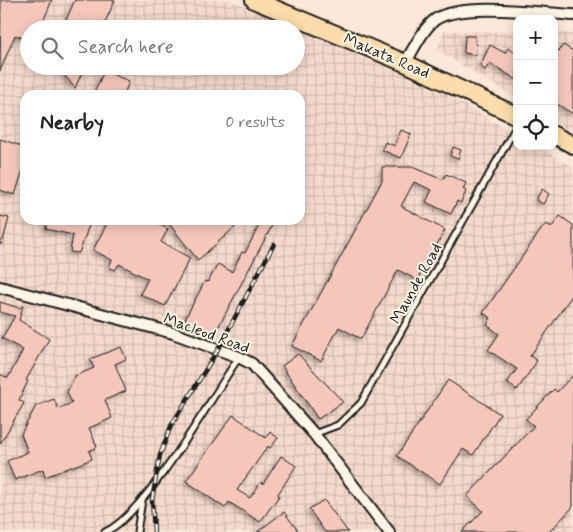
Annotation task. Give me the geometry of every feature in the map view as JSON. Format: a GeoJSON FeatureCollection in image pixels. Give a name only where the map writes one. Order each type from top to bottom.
{"type":"FeatureCollection","features":[{"type":"Feature","properties":{"kind":"main road","name":"Makata Road"},"geometry":{"type":"LineString","coordinates":[[254,0],[303,20]]}},
{"type":"Feature","properties":{"kind":"main road","name":"Makata Road"},"geometry":{"type":"LineString","coordinates":[[305,21],[405,62],[513,114]]}},
{"type":"Feature","properties":{"kind":"main road"},"geometry":{"type":"LineString","coordinates":[[558,137],[573,145]]}},
{"type":"Feature","properties":{"kind":"street"},"geometry":{"type":"LineString","coordinates":[[405,62],[429,26],[435,20],[452,12],[463,10],[508,11],[573,15]]}},
{"type":"Feature","properties":{"kind":"street","name":"Macleod Road"},"geometry":{"type":"LineString","coordinates":[[0,287],[174,333],[239,356],[252,364],[314,434],[389,532]]}},
{"type":"Feature","properties":{"kind":"lane","name":"Maunde Road"},"geometry":{"type":"LineString","coordinates":[[314,434],[338,425],[361,403],[513,132]]}},
{"type":"Feature","properties":{"kind":"lane"},"geometry":{"type":"LineString","coordinates":[[105,532],[126,518],[156,483],[239,356]]}},
{"type":"Feature","properties":{"kind":"lane"},"geometry":{"type":"LineString","coordinates":[[137,532],[142,499]]}},
{"type":"Feature","properties":{"kind":"shaded area"},"geometry":{"type":"Polygon","coordinates":[[[0,0],[230,0],[280,20],[20,20],[20,75],[305,75],[305,30],[401,68],[513,133],[513,150],[544,150],[573,167],[573,532],[0,532],[0,0]]]}},
{"type":"Feature","properties":{"kind":"shaded area"},"geometry":{"type":"Polygon","coordinates":[[[444,31],[513,32],[513,96],[437,50],[444,31]]]}},
{"type":"Feature","properties":{"kind":"shaded area"},"geometry":{"type":"Polygon","coordinates":[[[558,33],[573,34],[573,133],[558,124],[558,33]]]}},
{"type":"Feature","properties":{"kind":"building"},"geometry":{"type":"Polygon","coordinates":[[[1,0],[52,0],[44,20],[20,20],[20,37],[15,35],[0,71],[1,0]]]}},
{"type":"Feature","properties":{"kind":"building"},"geometry":{"type":"Polygon","coordinates":[[[75,0],[115,0],[106,20],[66,20],[75,0]]]}},
{"type":"Feature","properties":{"kind":"building"},"geometry":{"type":"Polygon","coordinates":[[[465,36],[475,36],[476,55],[464,53],[465,36]]]}},
{"type":"Feature","properties":{"kind":"building"},"geometry":{"type":"Polygon","coordinates":[[[490,45],[505,53],[508,48],[513,51],[513,77],[490,63],[485,70],[480,66],[490,45]]]}},
{"type":"Feature","properties":{"kind":"building"},"geometry":{"type":"Polygon","coordinates":[[[563,45],[573,51],[573,114],[558,105],[559,51],[563,45]]]}},
{"type":"Feature","properties":{"kind":"building"},"geometry":{"type":"Polygon","coordinates":[[[64,75],[81,75],[75,88],[64,75]]]}},
{"type":"Feature","properties":{"kind":"building"},"geometry":{"type":"Polygon","coordinates":[[[102,75],[114,75],[129,81],[126,90],[95,90],[102,75]]]}},
{"type":"Feature","properties":{"kind":"building"},"geometry":{"type":"Polygon","coordinates":[[[401,130],[411,134],[401,158],[382,150],[385,142],[395,146],[401,130]]]}},
{"type":"Feature","properties":{"kind":"building"},"geometry":{"type":"Polygon","coordinates":[[[0,139],[20,145],[20,179],[15,195],[0,190],[0,139]]]}},
{"type":"Feature","properties":{"kind":"building"},"geometry":{"type":"Polygon","coordinates":[[[453,147],[461,150],[458,159],[450,156],[453,147]]]}},
{"type":"Feature","properties":{"kind":"building"},"geometry":{"type":"Polygon","coordinates":[[[382,167],[412,167],[443,180],[446,174],[466,183],[463,189],[466,191],[461,203],[457,201],[451,214],[426,202],[432,190],[414,182],[401,206],[445,230],[417,280],[398,270],[361,339],[339,327],[321,361],[292,346],[382,181],[382,167]]]}},
{"type":"Feature","properties":{"kind":"building"},"geometry":{"type":"Polygon","coordinates":[[[542,189],[549,194],[543,204],[536,200],[542,189]]]}},
{"type":"Feature","properties":{"kind":"building"},"geometry":{"type":"Polygon","coordinates":[[[0,216],[9,218],[2,244],[0,244],[0,216]]]}},
{"type":"Feature","properties":{"kind":"building"},"geometry":{"type":"Polygon","coordinates":[[[560,216],[573,225],[573,294],[530,356],[537,361],[517,390],[507,383],[517,369],[488,350],[499,334],[487,325],[491,318],[483,313],[543,227],[546,224],[552,227],[560,216]]]}},
{"type":"Feature","properties":{"kind":"building"},"geometry":{"type":"Polygon","coordinates":[[[47,225],[89,225],[79,253],[70,252],[73,235],[46,229],[47,225]]]}},
{"type":"Feature","properties":{"kind":"building"},"geometry":{"type":"Polygon","coordinates":[[[106,225],[160,225],[168,229],[161,242],[190,258],[165,306],[140,294],[148,279],[119,264],[115,270],[109,267],[112,260],[93,250],[106,225]]]}},
{"type":"Feature","properties":{"kind":"building"},"geometry":{"type":"Polygon","coordinates":[[[170,225],[235,225],[236,226],[198,260],[170,225]]]}},
{"type":"Feature","properties":{"kind":"building"},"geometry":{"type":"Polygon","coordinates":[[[259,225],[272,225],[213,337],[186,322],[185,319],[205,281],[208,282],[218,264],[232,272],[242,252],[245,253],[259,225]]]}},
{"type":"Feature","properties":{"kind":"building"},"geometry":{"type":"Polygon","coordinates":[[[0,302],[19,308],[23,306],[19,320],[49,339],[26,380],[28,381],[19,400],[24,403],[0,444],[0,374],[8,378],[23,350],[2,338],[15,316],[0,312],[0,302]]]}},
{"type":"Feature","properties":{"kind":"building"},"geometry":{"type":"Polygon","coordinates":[[[121,347],[126,359],[115,364],[126,391],[105,400],[112,418],[89,428],[97,447],[89,451],[92,459],[45,477],[43,469],[15,480],[7,461],[28,452],[21,434],[36,406],[54,399],[58,409],[72,403],[67,392],[75,376],[94,368],[90,359],[121,347]]]}},
{"type":"Feature","properties":{"kind":"building"},"geometry":{"type":"Polygon","coordinates":[[[298,354],[343,402],[318,419],[282,366],[298,354]]]}},
{"type":"Feature","properties":{"kind":"building"},"geometry":{"type":"Polygon","coordinates":[[[573,375],[573,507],[549,532],[462,532],[483,511],[467,496],[534,426],[526,419],[554,389],[557,392],[573,375]]]}},
{"type":"Feature","properties":{"kind":"building"},"geometry":{"type":"Polygon","coordinates":[[[448,380],[500,414],[473,455],[463,449],[440,484],[397,456],[448,380]]]}},
{"type":"Feature","properties":{"kind":"building"},"geometry":{"type":"Polygon","coordinates":[[[233,415],[266,438],[270,432],[278,438],[270,448],[268,446],[237,490],[250,498],[261,482],[263,484],[281,456],[296,466],[278,494],[279,496],[260,522],[229,502],[225,508],[186,481],[233,415]]]}},
{"type":"Feature","properties":{"kind":"building"},"geometry":{"type":"Polygon","coordinates":[[[324,500],[348,532],[325,532],[309,509],[324,500]]]}},
{"type":"Feature","properties":{"kind":"building"},"geometry":{"type":"Polygon","coordinates":[[[284,512],[299,532],[257,532],[284,512]]]}},
{"type":"Feature","properties":{"kind":"railway"},"geometry":{"type":"LineString","coordinates":[[154,532],[152,500],[160,455],[171,426],[217,351],[274,244]]}}]}
